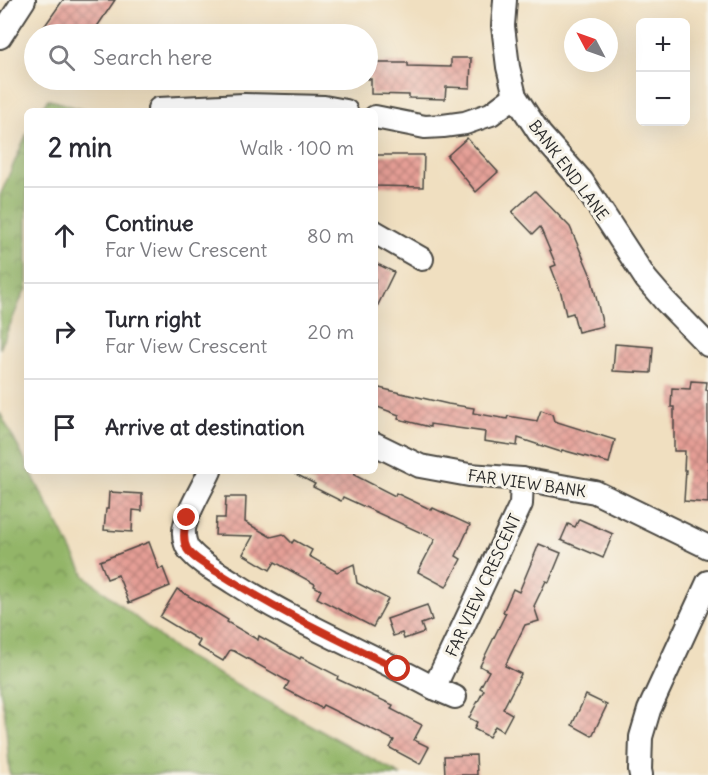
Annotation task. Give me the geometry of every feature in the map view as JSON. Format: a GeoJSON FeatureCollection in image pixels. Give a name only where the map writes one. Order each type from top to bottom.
{"type":"FeatureCollection","features":[{"type":"Feature","properties":{"kind":"street"},"geometry":{"type":"LineString","coordinates":[[0,37],[24,0]]}},
{"type":"Feature","properties":{"kind":"street","name":"BANK END LANE"},"geometry":{"type":"LineString","coordinates":[[506,0],[503,26],[508,67],[515,96],[540,134],[582,181],[646,279],[708,345]]}},
{"type":"Feature","properties":{"kind":"street"},"geometry":{"type":"LineString","coordinates":[[378,118],[425,127],[465,123],[491,114],[515,96]]}},
{"type":"Feature","properties":{"kind":"street"},"geometry":{"type":"LineString","coordinates":[[245,108],[330,108]]}},
{"type":"Feature","properties":{"kind":"street"},"geometry":{"type":"LineString","coordinates":[[378,234],[422,259]]}},
{"type":"Feature","properties":{"kind":"street","name":"FAR VIEW BANK"},"geometry":{"type":"LineString","coordinates":[[378,445],[420,466],[469,475],[522,479],[594,492],[708,547]]}},
{"type":"Feature","properties":{"kind":"street"},"geometry":{"type":"LineString","coordinates":[[209,474],[187,518],[183,532],[187,549],[200,561],[254,595],[318,630],[455,697]]}},
{"type":"Feature","properties":{"kind":"street","name":"FAR VIEW CRESCENT"},"geometry":{"type":"LineString","coordinates":[[434,688],[521,504],[522,479]]}},
{"type":"Feature","properties":{"kind":"street"},"geometry":{"type":"LineString","coordinates":[[641,775],[641,737],[649,710],[708,582]]}},
{"type":"Feature","properties":{"kind":"green space"},"geometry":{"type":"Polygon","coordinates":[[[48,99],[76,108],[42,108],[48,99]]]}},
{"type":"Feature","properties":{"kind":"green space"},"geometry":{"type":"Polygon","coordinates":[[[24,140],[24,293],[0,349],[0,196],[24,140]]]}},
{"type":"Feature","properties":{"kind":"green space"},"geometry":{"type":"Polygon","coordinates":[[[0,413],[24,458],[24,474],[32,474],[85,576],[178,652],[401,775],[10,775],[5,716],[0,689],[0,413]]]}},
{"type":"Feature","properties":{"kind":"building"},"geometry":{"type":"Polygon","coordinates":[[[63,0],[115,0],[99,24],[46,24],[63,0]]]}},
{"type":"Feature","properties":{"kind":"building"},"geometry":{"type":"Polygon","coordinates":[[[451,58],[471,58],[470,88],[446,87],[445,99],[371,94],[371,90],[378,90],[378,63],[451,67],[451,58]]]}},
{"type":"Feature","properties":{"kind":"building"},"geometry":{"type":"Polygon","coordinates":[[[467,138],[498,172],[476,192],[447,156],[467,138]]]}},
{"type":"Feature","properties":{"kind":"building"},"geometry":{"type":"Polygon","coordinates":[[[378,155],[424,155],[423,187],[378,186],[378,155]]]}},
{"type":"Feature","properties":{"kind":"building"},"geometry":{"type":"Polygon","coordinates":[[[535,191],[570,227],[591,276],[603,326],[578,332],[573,313],[566,315],[551,267],[556,265],[540,227],[533,234],[512,212],[535,191]]]}},
{"type":"Feature","properties":{"kind":"building"},"geometry":{"type":"Polygon","coordinates":[[[378,264],[394,272],[378,305],[378,264]]]}},
{"type":"Feature","properties":{"kind":"building"},"geometry":{"type":"Polygon","coordinates":[[[615,344],[653,347],[651,373],[613,371],[615,344]]]}},
{"type":"Feature","properties":{"kind":"building"},"geometry":{"type":"Polygon","coordinates":[[[691,381],[707,382],[708,503],[684,501],[685,451],[674,451],[672,388],[690,389],[691,381]]]}},
{"type":"Feature","properties":{"kind":"building"},"geometry":{"type":"Polygon","coordinates":[[[378,388],[474,408],[473,413],[507,419],[508,416],[537,421],[541,410],[552,414],[554,421],[615,440],[609,463],[562,450],[561,452],[518,438],[517,446],[484,441],[485,432],[430,424],[430,427],[398,419],[399,415],[378,407],[378,388]]]}},
{"type":"Feature","properties":{"kind":"building"},"geometry":{"type":"Polygon","coordinates":[[[296,474],[354,474],[395,496],[396,493],[470,525],[456,556],[461,559],[446,587],[418,572],[435,539],[343,497],[341,501],[313,487],[315,484],[296,474]]]}},
{"type":"Feature","properties":{"kind":"building"},"geometry":{"type":"Polygon","coordinates":[[[109,492],[142,494],[142,511],[133,510],[132,532],[104,530],[109,492]]]}},
{"type":"Feature","properties":{"kind":"building"},"geometry":{"type":"Polygon","coordinates":[[[226,497],[246,497],[245,522],[271,537],[283,534],[292,543],[294,540],[312,550],[309,556],[337,572],[354,564],[357,583],[388,599],[373,627],[317,598],[321,590],[314,586],[315,584],[275,562],[270,570],[243,554],[253,536],[215,535],[216,518],[225,518],[226,497]]]}},
{"type":"Feature","properties":{"kind":"building"},"geometry":{"type":"Polygon","coordinates":[[[579,519],[613,534],[603,558],[561,540],[568,524],[575,527],[579,519]]]}},
{"type":"Feature","properties":{"kind":"building"},"geometry":{"type":"Polygon","coordinates":[[[149,542],[159,569],[163,568],[170,586],[129,603],[118,575],[107,579],[100,561],[149,542]]]}},
{"type":"Feature","properties":{"kind":"building"},"geometry":{"type":"Polygon","coordinates":[[[539,544],[561,553],[549,582],[546,581],[534,606],[539,621],[525,625],[505,666],[521,674],[503,709],[512,714],[503,731],[495,726],[489,737],[474,729],[477,722],[469,718],[484,690],[480,688],[489,671],[480,666],[506,613],[503,612],[513,589],[519,592],[539,544]]]}},
{"type":"Feature","properties":{"kind":"building"},"geometry":{"type":"Polygon","coordinates":[[[177,589],[258,640],[259,636],[300,659],[301,657],[338,676],[337,679],[393,705],[391,709],[422,725],[414,740],[429,747],[420,764],[390,748],[394,740],[323,705],[321,708],[285,689],[289,682],[234,651],[230,650],[223,661],[197,646],[200,641],[160,617],[177,589]]]}},
{"type":"Feature","properties":{"kind":"building"},"geometry":{"type":"Polygon","coordinates":[[[427,605],[432,620],[421,624],[424,632],[404,639],[402,633],[393,636],[387,619],[427,605]]]}},
{"type":"Feature","properties":{"kind":"building"},"geometry":{"type":"Polygon","coordinates":[[[586,695],[607,705],[592,736],[572,725],[586,695]]]}},
{"type":"Feature","properties":{"kind":"building"},"geometry":{"type":"Polygon","coordinates":[[[476,755],[477,775],[445,775],[444,756],[476,755]]]}},
{"type":"Feature","properties":{"kind":"route"},"geometry":{"type":"LineString","coordinates":[[187,518],[183,532],[187,549],[200,561],[254,595],[318,630],[398,669]]}}]}
